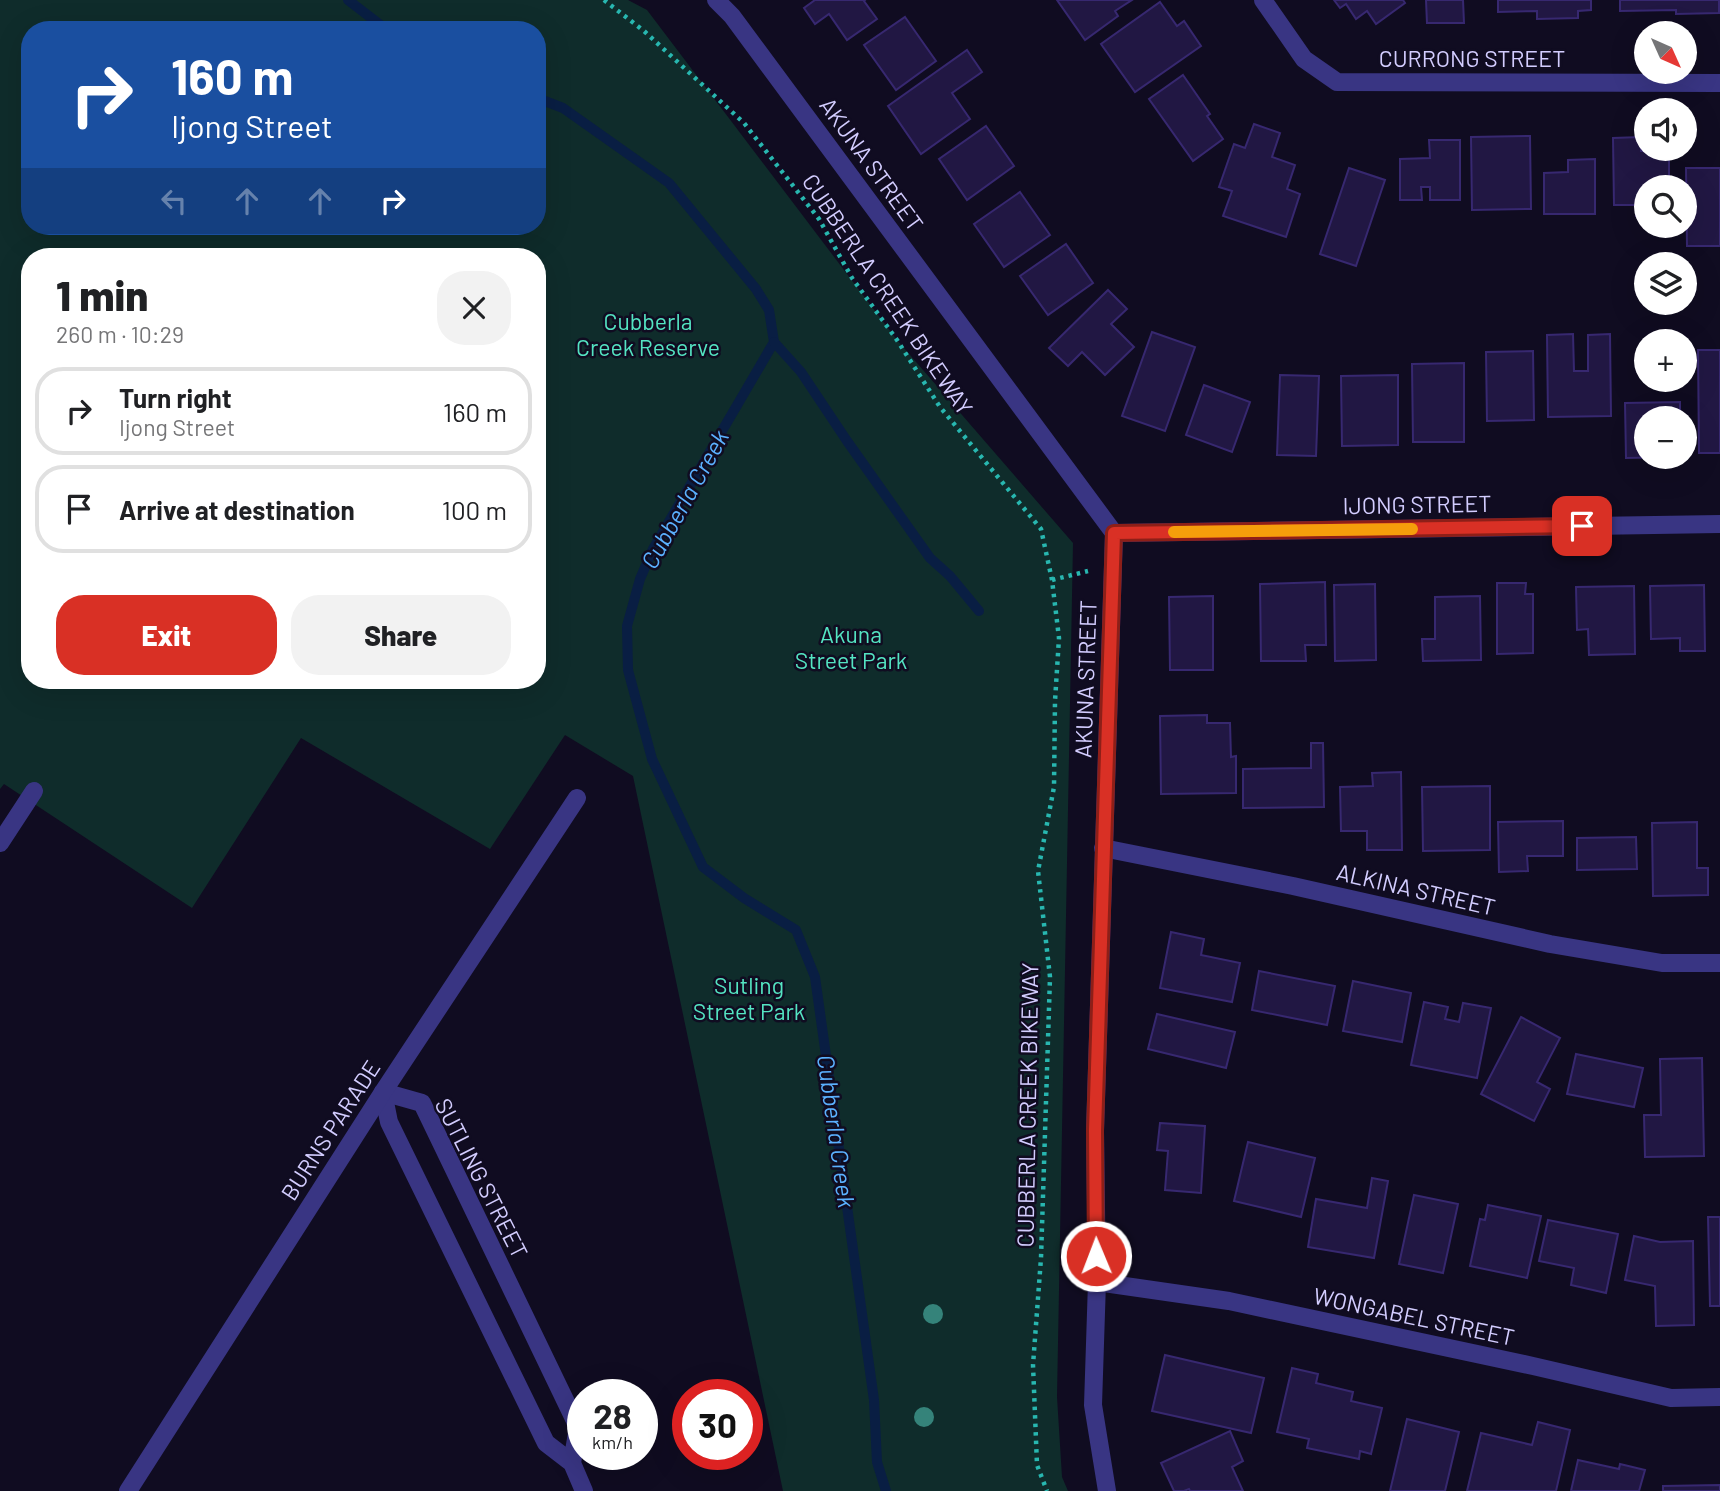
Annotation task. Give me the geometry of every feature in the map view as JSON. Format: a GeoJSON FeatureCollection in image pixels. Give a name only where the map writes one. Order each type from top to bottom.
{"type":"FeatureCollection","features":[{"type":"Feature","properties":{"kind":"street","name":"AKUNA STREET"},"geometry":{"type":"LineString","coordinates":[[716,0],[732,16],[1114,533],[1095,1131],[1097,1282],[1093,1405],[1107,1491]]}},
{"type":"Feature","properties":{"kind":"street","name":"CURRONG STREET"},"geometry":{"type":"LineString","coordinates":[[1263,0],[1304,59],[1337,82],[1720,83]]}},
{"type":"Feature","properties":{"kind":"street","name":"IJONG STREET"},"geometry":{"type":"LineString","coordinates":[[1114,533],[1720,524]]}},
{"type":"Feature","properties":{"kind":"street"},"geometry":{"type":"LineString","coordinates":[[0,843],[34,791]]}},
{"type":"Feature","properties":{"kind":"street","name":"BURNS PARADE"},"geometry":{"type":"LineString","coordinates":[[128,1491],[383,1092],[577,798]]}},
{"type":"Feature","properties":{"kind":"street","name":"ALKINA STREET"},"geometry":{"type":"LineString","coordinates":[[1103,848],[1293,886],[1550,944],[1662,964],[1720,963]]}},
{"type":"Feature","properties":{"kind":"street"},"geometry":{"type":"LineString","coordinates":[[383,1092],[389,1122],[546,1443],[567,1459]]}},
{"type":"Feature","properties":{"kind":"street","name":"SUTLING STREET"},"geometry":{"type":"LineString","coordinates":[[383,1092],[422,1103],[567,1404]]}},
{"type":"Feature","properties":{"kind":"street","name":"WONGABEL STREET"},"geometry":{"type":"LineString","coordinates":[[1097,1282],[1229,1301],[1671,1398],[1720,1397]]}},
{"type":"Feature","properties":{"kind":"street"},"geometry":{"type":"LineString","coordinates":[[575,1470],[584,1491]]}},
{"type":"Feature","properties":{"kind":"path","name":"CUBBERLA CREEK BIKEWAY"},"geometry":{"type":"LineString","coordinates":[[604,0],[644,31],[744,123],[819,219],[852,278],[897,340],[940,407],[1041,529],[1052,580],[1059,638],[1054,787],[1038,871],[1050,977],[1041,1258],[1033,1365],[1037,1465],[1047,1491]]}},
{"type":"Feature","properties":{"kind":"path"},"geometry":{"type":"LineString","coordinates":[[1052,580],[1089,570]]}},
{"type":"Feature","properties":{"kind":"green space"},"geometry":{"type":"Polygon","coordinates":[[[0,0],[628,0],[647,10],[897,340],[1073,543],[1057,1397],[1062,1477],[1068,1491],[783,1491],[763,1396],[763,1379],[760,1379],[633,776],[565,735],[490,849],[301,738],[192,908],[4,784],[0,789],[0,0]]]}},
{"type":"Feature","properties":{"kind":"building"},"geometry":{"type":"Polygon","coordinates":[[[815,0],[865,0],[877,19],[847,40],[829,14],[815,24],[804,8],[815,0]]]}},
{"type":"Feature","properties":{"kind":"building"},"geometry":{"type":"Polygon","coordinates":[[[1057,0],[1132,0],[1115,11],[1118,16],[1085,40],[1057,0]]]}},
{"type":"Feature","properties":{"kind":"building"},"geometry":{"type":"Polygon","coordinates":[[[1334,0],[1403,0],[1405,3],[1376,24],[1367,11],[1356,19],[1346,4],[1340,8],[1334,0]]]}},
{"type":"Feature","properties":{"kind":"building"},"geometry":{"type":"Polygon","coordinates":[[[1426,0],[1463,0],[1464,23],[1427,23],[1426,0]]]}},
{"type":"Feature","properties":{"kind":"building"},"geometry":{"type":"Polygon","coordinates":[[[1498,0],[1591,0],[1591,10],[1578,11],[1578,18],[1537,19],[1537,11],[1498,12],[1498,0]]]}},
{"type":"Feature","properties":{"kind":"building"},"geometry":{"type":"Polygon","coordinates":[[[1620,0],[1719,0],[1719,13],[1676,14],[1676,10],[1620,11],[1620,0]]]}},
{"type":"Feature","properties":{"kind":"building"},"geometry":{"type":"Polygon","coordinates":[[[1160,2],[1177,26],[1184,21],[1201,46],[1135,92],[1101,44],[1160,2]]]}},
{"type":"Feature","properties":{"kind":"building"},"geometry":{"type":"Polygon","coordinates":[[[905,17],[936,61],[896,90],[864,45],[905,17]]]}},
{"type":"Feature","properties":{"kind":"building"},"geometry":{"type":"Polygon","coordinates":[[[967,50],[982,72],[952,93],[970,119],[921,154],[888,106],[967,50]]]}},
{"type":"Feature","properties":{"kind":"building"},"geometry":{"type":"Polygon","coordinates":[[[1183,75],[1210,114],[1207,116],[1223,139],[1193,161],[1149,99],[1183,75]]]}},
{"type":"Feature","properties":{"kind":"building"},"geometry":{"type":"Polygon","coordinates":[[[1254,124],[1280,133],[1272,157],[1295,165],[1287,189],[1300,194],[1286,237],[1223,216],[1232,191],[1219,187],[1234,144],[1245,148],[1254,124]]]}},
{"type":"Feature","properties":{"kind":"building"},"geometry":{"type":"Polygon","coordinates":[[[986,126],[1014,166],[967,200],[939,159],[986,126]]]}},
{"type":"Feature","properties":{"kind":"building"},"geometry":{"type":"Polygon","coordinates":[[[1530,136],[1531,209],[1472,210],[1471,137],[1530,136]]]}},
{"type":"Feature","properties":{"kind":"building"},"geometry":{"type":"Polygon","coordinates":[[[1634,137],[1634,161],[1669,161],[1669,175],[1634,175],[1634,205],[1614,205],[1613,138],[1634,137]]]}},
{"type":"Feature","properties":{"kind":"building"},"geometry":{"type":"Polygon","coordinates":[[[1429,140],[1460,140],[1460,200],[1430,200],[1430,187],[1421,187],[1422,200],[1400,200],[1400,159],[1430,158],[1429,140]]]}},
{"type":"Feature","properties":{"kind":"building"},"geometry":{"type":"Polygon","coordinates":[[[1595,159],[1595,214],[1544,214],[1544,173],[1568,172],[1568,160],[1595,159]]]}},
{"type":"Feature","properties":{"kind":"building"},"geometry":{"type":"Polygon","coordinates":[[[1349,168],[1385,180],[1356,266],[1320,254],[1349,168]]]}},
{"type":"Feature","properties":{"kind":"building"},"geometry":{"type":"Polygon","coordinates":[[[1686,168],[1720,168],[1720,246],[1687,246],[1687,238],[1697,238],[1697,175],[1686,175],[1686,168]]]}},
{"type":"Feature","properties":{"kind":"building"},"geometry":{"type":"Polygon","coordinates":[[[1020,192],[1050,235],[1004,267],[974,224],[1020,192]]]}},
{"type":"Feature","properties":{"kind":"building"},"geometry":{"type":"Polygon","coordinates":[[[1066,244],[1093,283],[1048,315],[1020,276],[1066,244]]]}},
{"type":"Feature","properties":{"kind":"building"},"geometry":{"type":"Polygon","coordinates":[[[1108,290],[1127,309],[1111,324],[1134,347],[1105,375],[1082,352],[1068,366],[1049,348],[1108,290]]]}},
{"type":"Feature","properties":{"kind":"building"},"geometry":{"type":"Polygon","coordinates":[[[1152,332],[1195,347],[1165,431],[1122,416],[1152,332]]]}},
{"type":"Feature","properties":{"kind":"building"},"geometry":{"type":"Polygon","coordinates":[[[1573,334],[1574,371],[1588,371],[1588,335],[1610,334],[1611,416],[1548,417],[1547,335],[1573,334]]]}},
{"type":"Feature","properties":{"kind":"building"},"geometry":{"type":"Polygon","coordinates":[[[1698,350],[1720,350],[1720,453],[1699,453],[1698,350]]]}},
{"type":"Feature","properties":{"kind":"building"},"geometry":{"type":"Polygon","coordinates":[[[1533,351],[1534,420],[1487,421],[1486,352],[1533,351]]]}},
{"type":"Feature","properties":{"kind":"building"},"geometry":{"type":"Polygon","coordinates":[[[1464,363],[1464,442],[1413,442],[1412,364],[1464,363]]]}},
{"type":"Feature","properties":{"kind":"building"},"geometry":{"type":"Polygon","coordinates":[[[1280,375],[1319,376],[1316,456],[1277,455],[1280,375]]]}},
{"type":"Feature","properties":{"kind":"building"},"geometry":{"type":"Polygon","coordinates":[[[1398,375],[1398,445],[1342,446],[1341,376],[1398,375]]]}},
{"type":"Feature","properties":{"kind":"building"},"geometry":{"type":"Polygon","coordinates":[[[1204,385],[1250,402],[1232,452],[1186,435],[1204,385]]]}},
{"type":"Feature","properties":{"kind":"building"},"geometry":{"type":"Polygon","coordinates":[[[1680,402],[1680,406],[1634,406],[1634,458],[1626,458],[1625,403],[1680,402]]]}},
{"type":"Feature","properties":{"kind":"building"},"geometry":{"type":"Polygon","coordinates":[[[1325,582],[1326,645],[1305,645],[1306,661],[1261,661],[1260,584],[1325,582]]]}},
{"type":"Feature","properties":{"kind":"building"},"geometry":{"type":"Polygon","coordinates":[[[1497,583],[1526,583],[1525,594],[1533,594],[1533,653],[1497,654],[1497,583]]]}},
{"type":"Feature","properties":{"kind":"building"},"geometry":{"type":"Polygon","coordinates":[[[1375,584],[1376,660],[1335,661],[1334,585],[1375,584]]]}},
{"type":"Feature","properties":{"kind":"building"},"geometry":{"type":"Polygon","coordinates":[[[1704,585],[1705,651],[1680,651],[1680,638],[1651,639],[1650,586],[1704,585]]]}},
{"type":"Feature","properties":{"kind":"building"},"geometry":{"type":"Polygon","coordinates":[[[1634,586],[1635,654],[1589,655],[1588,629],[1577,630],[1576,587],[1634,586]]]}},
{"type":"Feature","properties":{"kind":"building"},"geometry":{"type":"Polygon","coordinates":[[[1213,596],[1213,670],[1170,670],[1169,597],[1213,596]]]}},
{"type":"Feature","properties":{"kind":"building"},"geometry":{"type":"Polygon","coordinates":[[[1480,596],[1481,660],[1423,661],[1422,639],[1435,639],[1435,597],[1480,596]]]}},
{"type":"Feature","properties":{"kind":"building"},"geometry":{"type":"Polygon","coordinates":[[[1207,715],[1207,723],[1230,723],[1231,757],[1236,756],[1236,793],[1161,794],[1160,716],[1207,715]]]}},
{"type":"Feature","properties":{"kind":"building"},"geometry":{"type":"Polygon","coordinates":[[[1311,743],[1323,743],[1324,807],[1243,808],[1243,769],[1311,768],[1311,743]]]}},
{"type":"Feature","properties":{"kind":"building"},"geometry":{"type":"Polygon","coordinates":[[[1401,772],[1402,850],[1367,850],[1367,831],[1341,831],[1340,787],[1373,786],[1372,773],[1401,772]]]}},
{"type":"Feature","properties":{"kind":"building"},"geometry":{"type":"Polygon","coordinates":[[[1490,786],[1490,850],[1423,851],[1422,787],[1490,786]]]}},
{"type":"Feature","properties":{"kind":"building"},"geometry":{"type":"Polygon","coordinates":[[[1563,821],[1563,856],[1527,856],[1528,871],[1499,872],[1498,822],[1563,821]]]}},
{"type":"Feature","properties":{"kind":"building"},"geometry":{"type":"Polygon","coordinates":[[[1697,822],[1697,868],[1708,868],[1708,895],[1653,896],[1652,823],[1697,822]]]}},
{"type":"Feature","properties":{"kind":"building"},"geometry":{"type":"Polygon","coordinates":[[[1636,837],[1637,869],[1577,870],[1577,838],[1636,837]]]}},
{"type":"Feature","properties":{"kind":"building"},"geometry":{"type":"Polygon","coordinates":[[[1171,932],[1204,939],[1201,955],[1240,963],[1232,1002],[1160,988],[1171,932]]]}},
{"type":"Feature","properties":{"kind":"building"},"geometry":{"type":"Polygon","coordinates":[[[1259,971],[1335,986],[1327,1025],[1252,1010],[1259,971]]]}},
{"type":"Feature","properties":{"kind":"building"},"geometry":{"type":"Polygon","coordinates":[[[1353,981],[1411,993],[1402,1042],[1343,1031],[1353,981]]]}},
{"type":"Feature","properties":{"kind":"building"},"geometry":{"type":"Polygon","coordinates":[[[1424,1002],[1448,1007],[1445,1019],[1459,1022],[1463,1003],[1491,1008],[1477,1078],[1411,1065],[1424,1002]]]}},
{"type":"Feature","properties":{"kind":"building"},"geometry":{"type":"Polygon","coordinates":[[[1157,1014],[1235,1032],[1226,1068],[1148,1049],[1157,1014]]]}},
{"type":"Feature","properties":{"kind":"building"},"geometry":{"type":"Polygon","coordinates":[[[1521,1017],[1560,1038],[1537,1082],[1550,1089],[1534,1121],[1481,1094],[1521,1017]]]}},
{"type":"Feature","properties":{"kind":"building"},"geometry":{"type":"Polygon","coordinates":[[[1576,1054],[1643,1068],[1634,1107],[1567,1094],[1576,1054]]]}},
{"type":"Feature","properties":{"kind":"building"},"geometry":{"type":"Polygon","coordinates":[[[1702,1058],[1704,1156],[1645,1157],[1644,1115],[1661,1115],[1660,1059],[1702,1058]]]}},
{"type":"Feature","properties":{"kind":"building"},"geometry":{"type":"Polygon","coordinates":[[[1160,1123],[1205,1126],[1201,1193],[1165,1190],[1168,1151],[1157,1150],[1160,1123]]]}},
{"type":"Feature","properties":{"kind":"building"},"geometry":{"type":"Polygon","coordinates":[[[1248,1142],[1315,1158],[1301,1217],[1234,1201],[1248,1142]]]}},
{"type":"Feature","properties":{"kind":"building"},"geometry":{"type":"Polygon","coordinates":[[[1372,1178],[1388,1181],[1374,1258],[1308,1247],[1316,1199],[1367,1208],[1372,1178]]]}},
{"type":"Feature","properties":{"kind":"building"},"geometry":{"type":"Polygon","coordinates":[[[1414,1195],[1458,1204],[1443,1273],[1399,1264],[1414,1195]]]}},
{"type":"Feature","properties":{"kind":"building"},"geometry":{"type":"Polygon","coordinates":[[[1488,1205],[1541,1216],[1527,1278],[1470,1266],[1480,1219],[1485,1220],[1488,1205]]]}},
{"type":"Feature","properties":{"kind":"building"},"geometry":{"type":"Polygon","coordinates":[[[1708,1217],[1720,1217],[1720,1306],[1710,1306],[1708,1217]]]}},
{"type":"Feature","properties":{"kind":"building"},"geometry":{"type":"Polygon","coordinates":[[[1548,1220],[1618,1234],[1606,1293],[1571,1285],[1574,1268],[1539,1261],[1548,1220]]]}},
{"type":"Feature","properties":{"kind":"building"},"geometry":{"type":"Polygon","coordinates":[[[1634,1236],[1660,1242],[1693,1241],[1694,1325],[1656,1326],[1655,1286],[1625,1280],[1634,1236]]]}},
{"type":"Feature","properties":{"kind":"building"},"geometry":{"type":"Polygon","coordinates":[[[1165,1355],[1264,1378],[1251,1433],[1152,1411],[1165,1355]]]}},
{"type":"Feature","properties":{"kind":"building"},"geometry":{"type":"Polygon","coordinates":[[[1292,1368],[1318,1374],[1316,1383],[1353,1392],[1351,1401],[1382,1408],[1371,1454],[1360,1451],[1359,1459],[1307,1448],[1309,1439],[1277,1432],[1292,1368]]]}},
{"type":"Feature","properties":{"kind":"building"},"geometry":{"type":"Polygon","coordinates":[[[1407,1419],[1459,1432],[1445,1491],[1390,1491],[1407,1419]]]}},
{"type":"Feature","properties":{"kind":"building"},"geometry":{"type":"Polygon","coordinates":[[[1538,1422],[1570,1430],[1556,1491],[1467,1491],[1481,1433],[1532,1445],[1538,1422]]]}},
{"type":"Feature","properties":{"kind":"building"},"geometry":{"type":"Polygon","coordinates":[[[1230,1431],[1243,1461],[1232,1467],[1243,1491],[1174,1491],[1161,1463],[1230,1431]]]}},
{"type":"Feature","properties":{"kind":"building"},"geometry":{"type":"Polygon","coordinates":[[[1578,1460],[1619,1469],[1620,1464],[1645,1470],[1639,1491],[1571,1491],[1578,1460]]]}},
{"type":"Feature","properties":{"kind":"building"},"geometry":{"type":"Polygon","coordinates":[[[1720,1485],[1720,1491],[1663,1491],[1663,1486],[1720,1485]]]}},
{"type":"Feature","properties":{"kind":"waterway","name":"Cubberla Creek"},"geometry":{"type":"LineString","coordinates":[[348,0],[375,21]]}},
{"type":"Feature","properties":{"kind":"waterway","name":"Cubberla Creek"},"geometry":{"type":"LineString","coordinates":[[546,101],[563,108],[669,183],[756,289],[769,310],[774,342],[653,549],[640,579],[627,626],[628,670],[652,759],[703,867],[744,898],[796,930],[815,977],[874,1400],[877,1462],[886,1491]]}},
{"type":"Feature","properties":{"kind":"waterway"},"geometry":{"type":"LineString","coordinates":[[774,342],[801,372],[930,558],[950,576],[979,611]]}},
{"type":"Feature","properties":{"kind":"slow traffic"},"geometry":{"type":"LineString","coordinates":[[1174,532],[1412,529]]}},
{"type":"Feature","properties":{"kind":"route"},"geometry":{"type":"LineString","coordinates":[[1096,1256],[1095,1131],[1114,533],[1582,526]]}},
{"type":"Feature","properties":{"kind":"park label","name":"Cubberla Creek Reserve"},"geometry":{"type":"Point","coordinates":[648,334]}},
{"type":"Feature","properties":{"kind":"park label","name":"Akuna Street Park"},"geometry":{"type":"Point","coordinates":[851,647]}},
{"type":"Feature","properties":{"kind":"park label","name":"Sutling Street Park"},"geometry":{"type":"Point","coordinates":[749,998]}}]}
